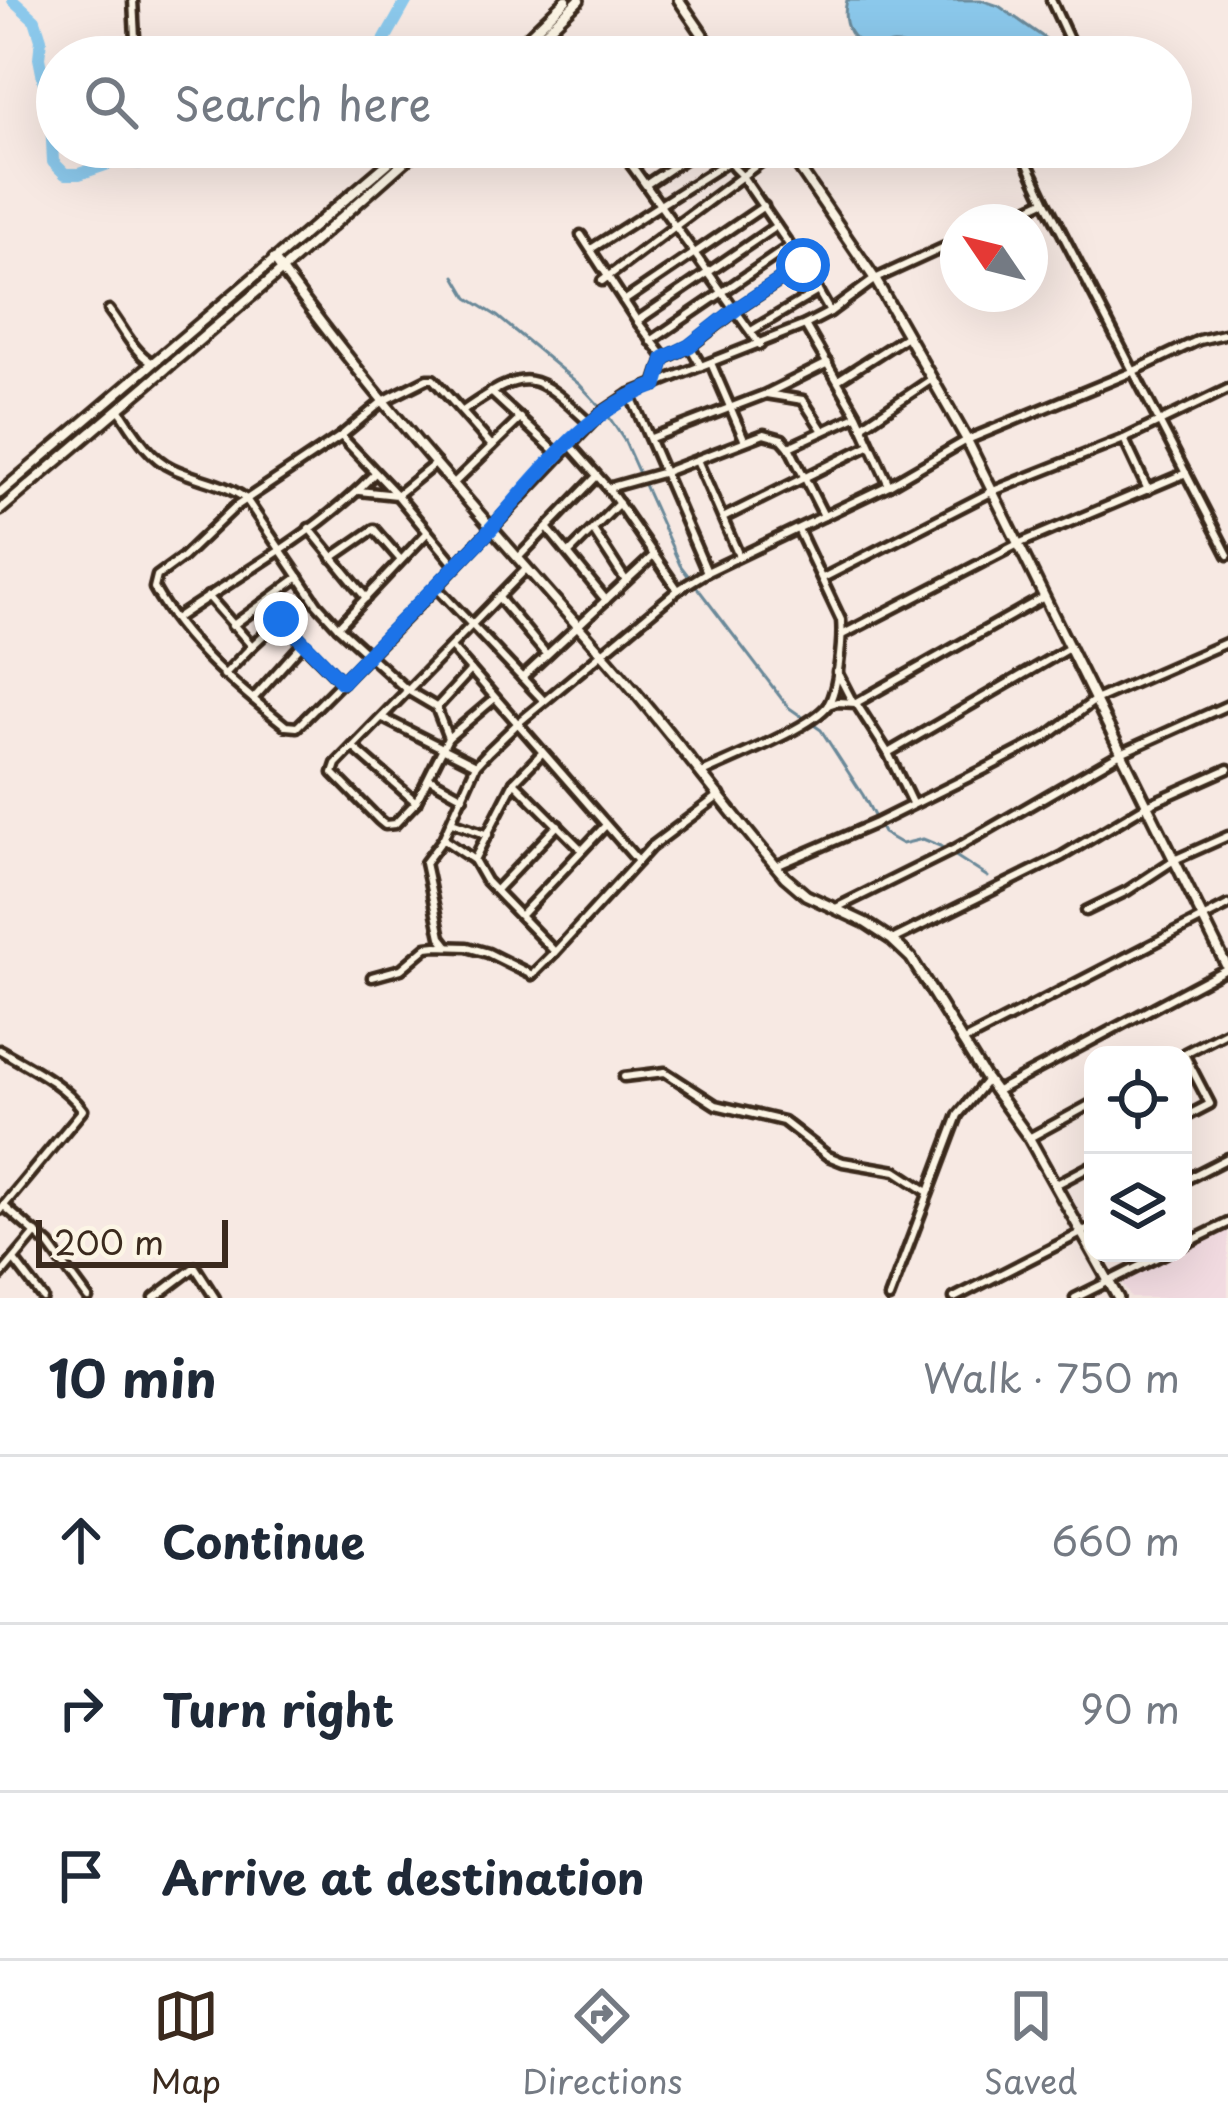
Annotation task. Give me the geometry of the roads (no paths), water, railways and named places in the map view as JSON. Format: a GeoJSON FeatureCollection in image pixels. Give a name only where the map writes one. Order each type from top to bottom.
{"type":"FeatureCollection","features":[{"type":"Feature","properties":{"kind":"street"},"geometry":{"type":"LineString","coordinates":[[133,0],[135,36]]}},
{"type":"Feature","properties":{"kind":"street"},"geometry":{"type":"LineString","coordinates":[[529,36],[566,0]]}},
{"type":"Feature","properties":{"kind":"street"},"geometry":{"type":"LineString","coordinates":[[541,36],[579,0]]}},
{"type":"Feature","properties":{"kind":"street"},"geometry":{"type":"LineString","coordinates":[[679,0],[704,36]]}},
{"type":"Feature","properties":{"kind":"street"},"geometry":{"type":"LineString","coordinates":[[1051,0],[1067,36]]}},
{"type":"Feature","properties":{"kind":"street"},"geometry":{"type":"LineString","coordinates":[[0,494],[382,168]]}},
{"type":"Feature","properties":{"kind":"street"},"geometry":{"type":"LineString","coordinates":[[0,510],[397,168]]}},
{"type":"Feature","properties":{"kind":"street"},"geometry":{"type":"LineString","coordinates":[[634,168],[760,345]]}},
{"type":"Feature","properties":{"kind":"street"},"geometry":{"type":"LineString","coordinates":[[647,184],[671,168]]}},
{"type":"Feature","properties":{"kind":"street"},"geometry":{"type":"LineString","coordinates":[[591,249],[717,168]]}},
{"type":"Feature","properties":{"kind":"street"},"geometry":{"type":"LineString","coordinates":[[736,168],[830,312]]}},
{"type":"Feature","properties":{"kind":"street"},"geometry":{"type":"LineString","coordinates":[[605,278],[753,168]]}},
{"type":"Feature","properties":{"kind":"street"},"geometry":{"type":"LineString","coordinates":[[798,168],[875,279],[967,440],[1228,969],[995,1092]]}},
{"type":"Feature","properties":{"kind":"street"},"geometry":{"type":"LineString","coordinates":[[1030,168],[1228,556]]}},
{"type":"Feature","properties":{"kind":"street"},"geometry":{"type":"LineString","coordinates":[[1037,204],[1046,200]]}},
{"type":"Feature","properties":{"kind":"street"},"geometry":{"type":"LineString","coordinates":[[624,302],[764,206]]}},
{"type":"Feature","properties":{"kind":"street"},"geometry":{"type":"LineString","coordinates":[[637,322],[776,226]]}},
{"type":"Feature","properties":{"kind":"street"},"geometry":{"type":"LineString","coordinates":[[581,236],[605,278],[664,358]]}},
{"type":"Feature","properties":{"kind":"street"},"geometry":{"type":"LineString","coordinates":[[651,341],[790,246]]}},
{"type":"Feature","properties":{"kind":"street"},"geometry":{"type":"LineString","coordinates":[[492,446],[431,378],[382,401],[341,436],[246,499],[157,577],[154,588],[224,675],[286,726],[297,727],[600,414],[630,394],[805,325],[875,279],[940,249]]}},
{"type":"Feature","properties":{"kind":"street"},"geometry":{"type":"LineString","coordinates":[[274,259],[382,401],[602,653],[776,866],[806,895],[892,940],[915,963],[1028,1138],[1118,1298]]}},
{"type":"Feature","properties":{"kind":"street"},"geometry":{"type":"LineString","coordinates":[[656,385],[664,358],[689,346],[803,265]]}},
{"type":"Feature","properties":{"kind":"street"},"geometry":{"type":"LineString","coordinates":[[751,332],[818,290]]}},
{"type":"Feature","properties":{"kind":"street"},"geometry":{"type":"LineString","coordinates":[[109,310],[140,356],[153,363]]}},
{"type":"Feature","properties":{"kind":"street"},"geometry":{"type":"LineString","coordinates":[[805,325],[862,425],[889,485]]}},
{"type":"Feature","properties":{"kind":"street"},"geometry":{"type":"LineString","coordinates":[[448,946],[441,937],[424,863],[452,822],[476,766],[517,724],[678,590],[889,485],[967,440],[1199,340],[1228,333]]}},
{"type":"Feature","properties":{"kind":"street"},"geometry":{"type":"LineString","coordinates":[[838,380],[907,336]]}},
{"type":"Feature","properties":{"kind":"street"},"geometry":{"type":"LineString","coordinates":[[689,346],[701,366]]}},
{"type":"Feature","properties":{"kind":"street"},"geometry":{"type":"LineString","coordinates":[[711,363],[744,439]]}},
{"type":"Feature","properties":{"kind":"street"},"geometry":{"type":"LineString","coordinates":[[651,438],[766,394],[828,363]]}},
{"type":"Feature","properties":{"kind":"street"},"geometry":{"type":"LineString","coordinates":[[464,411],[491,392],[525,379],[540,380],[589,423]]}},
{"type":"Feature","properties":{"kind":"street"},"geometry":{"type":"LineString","coordinates":[[800,379],[803,400],[823,430]]}},
{"type":"Feature","properties":{"kind":"street"},"geometry":{"type":"LineString","coordinates":[[862,425],[932,379]]}},
{"type":"Feature","properties":{"kind":"street"},"geometry":{"type":"LineString","coordinates":[[823,578],[993,491],[1124,439],[1228,389]]}},
{"type":"Feature","properties":{"kind":"street"},"geometry":{"type":"LineString","coordinates":[[491,392],[559,455]]}},
{"type":"Feature","properties":{"kind":"street"},"geometry":{"type":"LineString","coordinates":[[630,394],[707,572]]}},
{"type":"Feature","properties":{"kind":"street"},"geometry":{"type":"LineString","coordinates":[[766,394],[803,400]]}},
{"type":"Feature","properties":{"kind":"street"},"geometry":{"type":"LineString","coordinates":[[119,409],[141,442],[166,466],[230,488],[246,499],[338,627],[406,690],[436,707],[448,738]]}},
{"type":"Feature","properties":{"kind":"street"},"geometry":{"type":"LineString","coordinates":[[789,447],[857,416]]}},
{"type":"Feature","properties":{"kind":"street"},"geometry":{"type":"LineString","coordinates":[[453,484],[521,418]]}},
{"type":"Feature","properties":{"kind":"street"},"geometry":{"type":"LineString","coordinates":[[608,488],[770,434],[789,447],[824,517]]}},
{"type":"Feature","properties":{"kind":"street"},"geometry":{"type":"LineString","coordinates":[[341,436],[456,566]]}},
{"type":"Feature","properties":{"kind":"street"},"geometry":{"type":"LineString","coordinates":[[1124,439],[1148,490]]}},
{"type":"Feature","properties":{"kind":"street"},"geometry":{"type":"LineString","coordinates":[[569,444],[608,488],[678,590]]}},
{"type":"Feature","properties":{"kind":"street"},"geometry":{"type":"LineString","coordinates":[[723,518],[870,445]]}},
{"type":"Feature","properties":{"kind":"street"},"geometry":{"type":"LineString","coordinates":[[697,460],[739,556]]}},
{"type":"Feature","properties":{"kind":"street"},"geometry":{"type":"LineString","coordinates":[[358,490],[397,495],[436,463]]}},
{"type":"Feature","properties":{"kind":"street"},"geometry":{"type":"LineString","coordinates":[[175,619],[309,528],[375,473]]}},
{"type":"Feature","properties":{"kind":"street"},"geometry":{"type":"LineString","coordinates":[[842,635],[1018,544],[1187,473]]}},
{"type":"Feature","properties":{"kind":"street"},"geometry":{"type":"LineString","coordinates":[[518,559],[596,477]]}},
{"type":"Feature","properties":{"kind":"street"},"geometry":{"type":"LineString","coordinates":[[569,553],[619,503]]}},
{"type":"Feature","properties":{"kind":"street"},"geometry":{"type":"LineString","coordinates":[[309,528],[366,598]]}},
{"type":"Feature","properties":{"kind":"street"},"geometry":{"type":"LineString","coordinates":[[332,558],[374,529],[401,560]]}},
{"type":"Feature","properties":{"kind":"street"},"geometry":{"type":"LineString","coordinates":[[548,529],[606,600]]}},
{"type":"Feature","properties":{"kind":"street"},"geometry":{"type":"LineString","coordinates":[[798,529],[842,620],[828,705]]}},
{"type":"Feature","properties":{"kind":"street"},"geometry":{"type":"LineString","coordinates":[[593,530],[626,581]]}},
{"type":"Feature","properties":{"kind":"street"},"geometry":{"type":"LineString","coordinates":[[338,627],[426,534]]}},
{"type":"Feature","properties":{"kind":"street"},"geometry":{"type":"LineString","coordinates":[[522,678],[653,556]]}},
{"type":"Feature","properties":{"kind":"street"},"geometry":{"type":"LineString","coordinates":[[495,698],[448,738],[416,802],[395,824],[385,825],[333,773],[336,764],[406,690],[527,568]]}},
{"type":"Feature","properties":{"kind":"street"},"geometry":{"type":"LineString","coordinates":[[232,626],[299,577]]}},
{"type":"Feature","properties":{"kind":"street"},"geometry":{"type":"LineString","coordinates":[[436,586],[544,701]]}},
{"type":"Feature","properties":{"kind":"street"},"geometry":{"type":"LineString","coordinates":[[208,596],[252,646]]}},
{"type":"Feature","properties":{"kind":"street"},"geometry":{"type":"LineString","coordinates":[[702,773],[792,730],[828,705],[854,702],[1044,597]]}},
{"type":"Feature","properties":{"kind":"street"},"geometry":{"type":"LineString","coordinates":[[499,598],[546,654]]}},
{"type":"Feature","properties":{"kind":"street"},"geometry":{"type":"LineString","coordinates":[[268,601],[342,682]]}},
{"type":"Feature","properties":{"kind":"street"},"geometry":{"type":"LineString","coordinates":[[224,675],[281,619]]}},
{"type":"Feature","properties":{"kind":"street"},"geometry":{"type":"LineString","coordinates":[[776,866],[875,823],[1046,737],[1095,700],[1228,642]]}},
{"type":"Feature","properties":{"kind":"street"},"geometry":{"type":"LineString","coordinates":[[252,699],[303,643]]}},
{"type":"Feature","properties":{"kind":"street"},"geometry":{"type":"LineString","coordinates":[[451,646],[638,861]]}},
{"type":"Feature","properties":{"kind":"street"},"geometry":{"type":"LineString","coordinates":[[888,753],[1069,648]]}},
{"type":"Feature","properties":{"kind":"street"},"geometry":{"type":"LineString","coordinates":[[436,707],[471,670]]}},
{"type":"Feature","properties":{"kind":"street"},"geometry":{"type":"LineString","coordinates":[[836,671],[913,803]]}},
{"type":"Feature","properties":{"kind":"street"},"geometry":{"type":"LineString","coordinates":[[836,908],[953,850],[1121,752],[1228,705]]}},
{"type":"Feature","properties":{"kind":"street"},"geometry":{"type":"LineString","coordinates":[[382,718],[476,766]]}},
{"type":"Feature","properties":{"kind":"street"},"geometry":{"type":"LineString","coordinates":[[353,747],[416,802]]}},
{"type":"Feature","properties":{"kind":"street"},"geometry":{"type":"LineString","coordinates":[[474,860],[514,782],[543,752]]}},
{"type":"Feature","properties":{"kind":"street"},"geometry":{"type":"LineString","coordinates":[[892,940],[1062,856],[1147,805],[1228,769]]}},
{"type":"Feature","properties":{"kind":"street"},"geometry":{"type":"LineString","coordinates":[[428,778],[463,797]]}},
{"type":"Feature","properties":{"kind":"street"},"geometry":{"type":"LineString","coordinates":[[514,782],[582,850]]}},
{"type":"Feature","properties":{"kind":"street"},"geometry":{"type":"LineString","coordinates":[[372,977],[401,969],[430,946],[488,952],[532,975],[651,848],[720,795]]}},
{"type":"Feature","properties":{"kind":"street"},"geometry":{"type":"LineString","coordinates":[[452,822],[488,835]]}},
{"type":"Feature","properties":{"kind":"street"},"geometry":{"type":"LineString","coordinates":[[496,890],[558,825]]}},
{"type":"Feature","properties":{"kind":"street"},"geometry":{"type":"LineString","coordinates":[[521,915],[605,825]]}},
{"type":"Feature","properties":{"kind":"street"},"geometry":{"type":"LineString","coordinates":[[1086,911],[1127,892],[1174,860],[1228,836]]}},
{"type":"Feature","properties":{"kind":"street"},"geometry":{"type":"LineString","coordinates":[[443,838],[474,860],[486,881],[555,952]]}},
{"type":"Feature","properties":{"kind":"street"},"geometry":{"type":"LineString","coordinates":[[962,1042],[1228,905]]}},
{"type":"Feature","properties":{"kind":"street"},"geometry":{"type":"LineString","coordinates":[[1192,1049],[1228,1031]]}},
{"type":"Feature","properties":{"kind":"street"},"geometry":{"type":"LineString","coordinates":[[0,1050],[41,1074],[83,1110],[2,1208],[54,1251],[88,1298]]}},
{"type":"Feature","properties":{"kind":"street"},"geometry":{"type":"LineString","coordinates":[[1192,1071],[1210,1104],[1192,1113]]}},
{"type":"Feature","properties":{"kind":"street"},"geometry":{"type":"LineString","coordinates":[[624,1076],[665,1072],[716,1106],[783,1121],[828,1156],[896,1171],[928,1192]]}},
{"type":"Feature","properties":{"kind":"street"},"geometry":{"type":"LineString","coordinates":[[889,1298],[958,1115],[987,1080]]}},
{"type":"Feature","properties":{"kind":"street"},"geometry":{"type":"LineString","coordinates":[[1028,1138],[1084,1108]]}},
{"type":"Feature","properties":{"kind":"street"},"geometry":{"type":"LineString","coordinates":[[1192,1176],[1228,1158]]}},
{"type":"Feature","properties":{"kind":"street"},"geometry":{"type":"LineString","coordinates":[[1055,1185],[1084,1170]]}},
{"type":"Feature","properties":{"kind":"street"},"geometry":{"type":"LineString","coordinates":[[1192,1241],[1228,1223]]}},
{"type":"Feature","properties":{"kind":"street"},"geometry":{"type":"LineString","coordinates":[[954,1298],[1084,1232]]}},
{"type":"Feature","properties":{"kind":"street"},"geometry":{"type":"LineString","coordinates":[[0,1276],[35,1233]]}},
{"type":"Feature","properties":{"kind":"street"},"geometry":{"type":"LineString","coordinates":[[14,1260],[43,1298]]}},
{"type":"Feature","properties":{"kind":"street"},"geometry":{"type":"LineString","coordinates":[[1075,1298],[1147,1262]]}},
{"type":"Feature","properties":{"kind":"street"},"geometry":{"type":"LineString","coordinates":[[154,1298],[195,1267],[215,1298]]}},
{"type":"Feature","properties":{"kind":"water"},"geometry":{"type":"Polygon","coordinates":[[[847,0],[981,0],[999,6],[1042,36],[853,36],[845,17],[847,0]]]}},
{"type":"Feature","properties":{"kind":"waterway"},"geometry":{"type":"LineString","coordinates":[[13,0],[35,20],[40,36]]}},
{"type":"Feature","properties":{"kind":"waterway"},"geometry":{"type":"LineString","coordinates":[[387,36],[407,0]]}},
{"type":"Feature","properties":{"kind":"waterway"},"geometry":{"type":"LineString","coordinates":[[59,168],[65,174],[96,168]]}},
{"type":"Feature","properties":{"kind":"waterway"},"geometry":{"type":"LineString","coordinates":[[455,276],[468,298],[580,385],[607,414],[624,440],[680,565],[788,707],[821,730],[883,833],[902,844],[923,839],[940,846],[988,877]]}}]}
